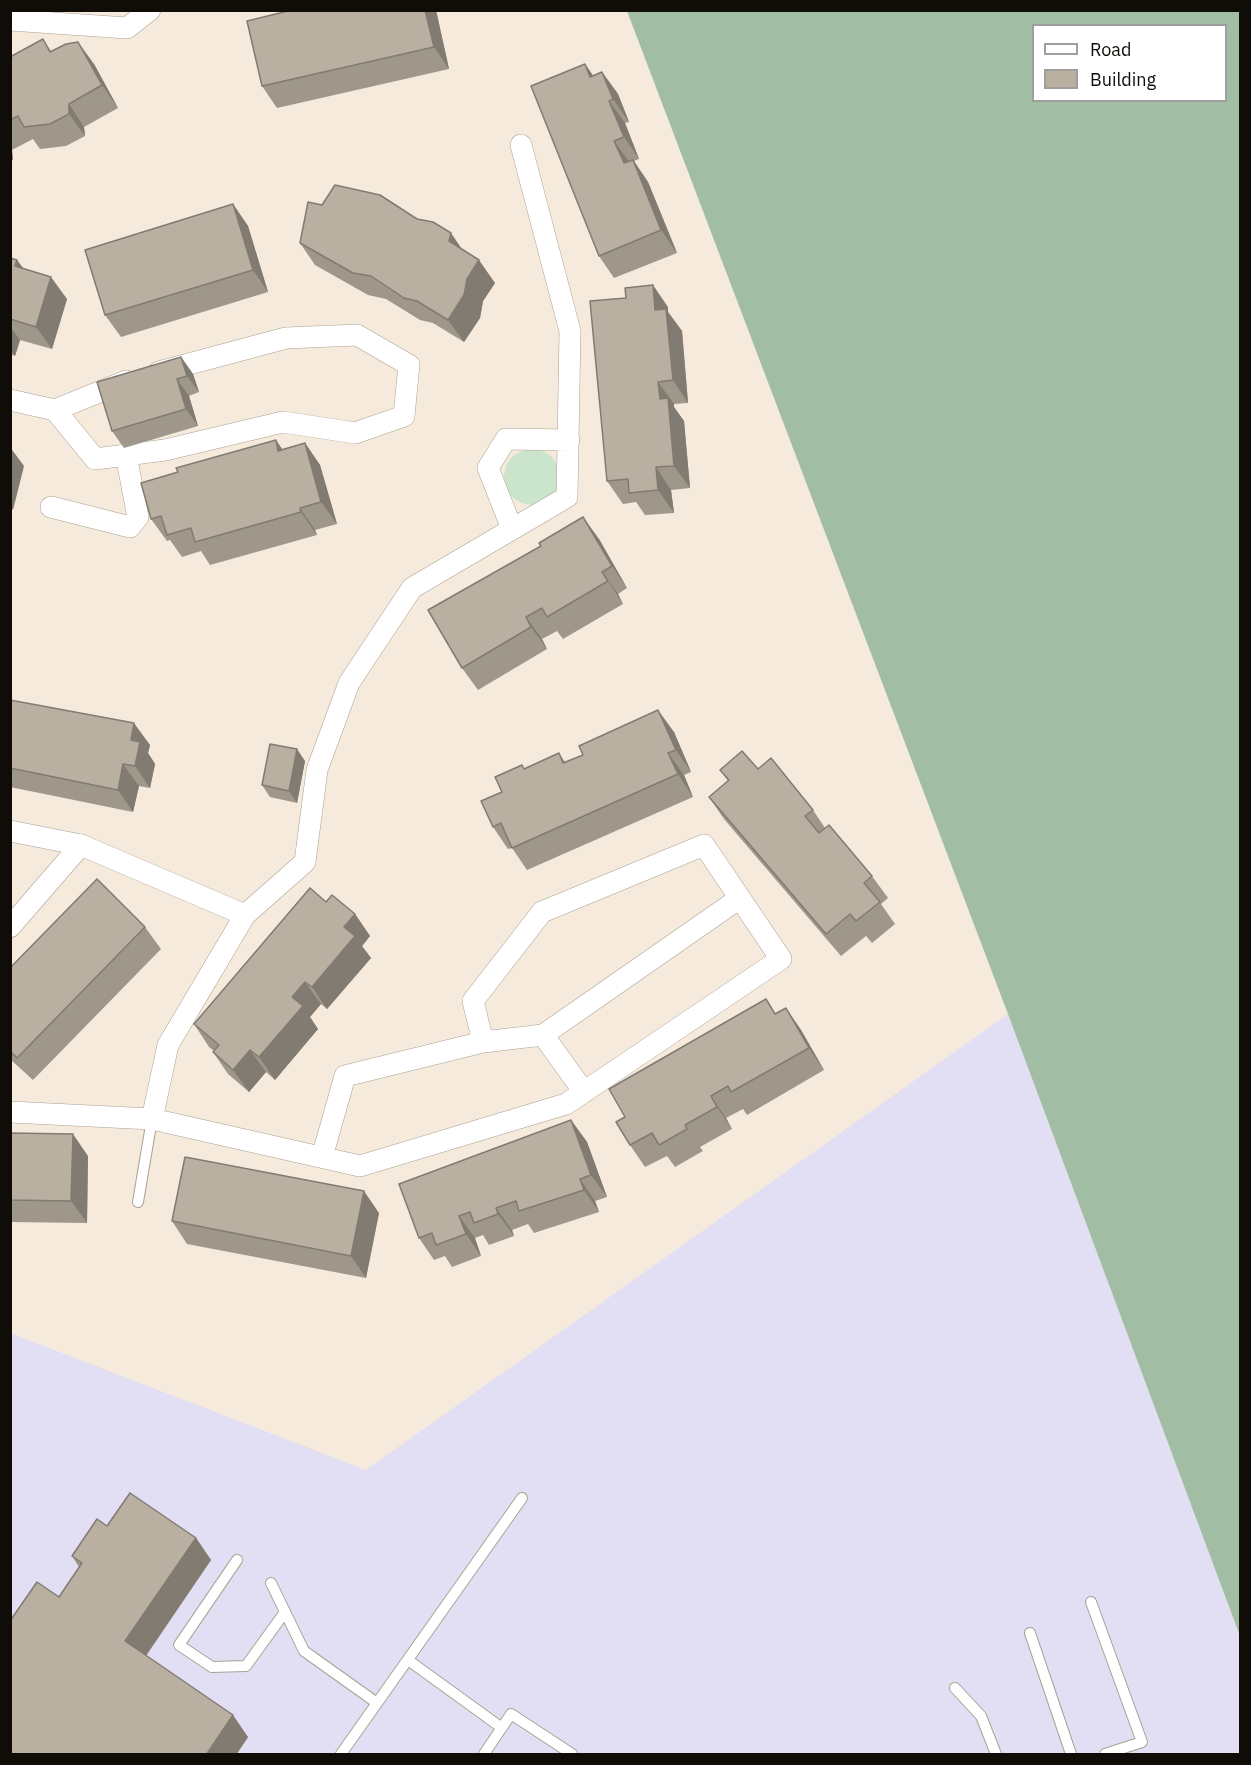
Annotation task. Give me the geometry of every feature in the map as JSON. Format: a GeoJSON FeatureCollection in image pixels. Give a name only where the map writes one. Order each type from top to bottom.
{"type":"FeatureCollection","features":[{"type":"Feature","properties":{"kind":"street"},"geometry":{"type":"LineString","coordinates":[[10,20],[127,28],[150,10]]}},
{"type":"Feature","properties":{"kind":"street"},"geometry":{"type":"LineString","coordinates":[[152,1119],[168,1045],[245,915],[305,862],[317,770],[349,683],[412,588],[567,497],[570,331],[521,145]]}},
{"type":"Feature","properties":{"kind":"street"},"geometry":{"type":"LineString","coordinates":[[10,400],[55,410],[115,384],[286,338],[357,335],[409,365],[404,416],[355,433],[283,422],[165,450],[94,459],[55,410]]}},
{"type":"Feature","properties":{"kind":"street"},"geometry":{"type":"LineString","coordinates":[[512,529],[488,468],[506,439],[569,440]]}},
{"type":"Feature","properties":{"kind":"street"},"geometry":{"type":"LineString","coordinates":[[51,507],[130,527],[138,517],[126,455]]}},
{"type":"Feature","properties":{"kind":"street"},"geometry":{"type":"LineString","coordinates":[[10,831],[81,844],[245,915]]}},
{"type":"Feature","properties":{"kind":"street"},"geometry":{"type":"LineString","coordinates":[[10,927],[81,844]]}},
{"type":"Feature","properties":{"kind":"street"},"geometry":{"type":"LineString","coordinates":[[10,1112],[152,1119],[360,1166],[566,1104],[782,960],[704,845],[542,912],[473,1001],[483,1041]]}},
{"type":"Feature","properties":{"kind":"street"},"geometry":{"type":"LineString","coordinates":[[322,1157],[345,1076],[483,1041],[543,1035],[740,898]]}},
{"type":"Feature","properties":{"kind":"street"},"geometry":{"type":"LineString","coordinates":[[543,1035],[584,1092]]}},
{"type":"Feature","properties":{"kind":"lane"},"geometry":{"type":"LineString","coordinates":[[138,1202],[152,1119]]}},
{"type":"Feature","properties":{"kind":"lane"},"geometry":{"type":"LineString","coordinates":[[341,1755],[522,1498]]}},
{"type":"Feature","properties":{"kind":"lane"},"geometry":{"type":"LineString","coordinates":[[237,1560],[179,1645],[212,1667],[246,1666],[285,1612]]}},
{"type":"Feature","properties":{"kind":"lane"},"geometry":{"type":"LineString","coordinates":[[271,1582],[304,1651],[377,1703]]}},
{"type":"Feature","properties":{"kind":"lane"},"geometry":{"type":"LineString","coordinates":[[1091,1602],[1142,1742],[1105,1755]]}},
{"type":"Feature","properties":{"kind":"lane"},"geometry":{"type":"LineString","coordinates":[[1030,1633],[1071,1755]]}},
{"type":"Feature","properties":{"kind":"lane"},"geometry":{"type":"LineString","coordinates":[[408,1660],[501,1728]]}},
{"type":"Feature","properties":{"kind":"lane"},"geometry":{"type":"LineString","coordinates":[[955,1688],[981,1716],[996,1755]]}},
{"type":"Feature","properties":{"kind":"lane"},"geometry":{"type":"LineString","coordinates":[[484,1755],[511,1714],[572,1755]]}},
{"type":"Feature","properties":{"kind":"shaded area"},"geometry":{"type":"Polygon","coordinates":[[[1008,1014],[1240,1636],[1240,1754],[11,1754],[10,1333],[366,1470],[1008,1014]]]}},
{"type":"Feature","properties":{"kind":"green space"},"geometry":{"type":"Polygon","coordinates":[[[627,11],[1240,11],[1240,1636],[1008,1014],[627,11]]]}},
{"type":"Feature","properties":{"kind":"green space"},"geometry":{"type":"Polygon","coordinates":[[[532,449],[543,451],[552,457],[558,466],[560,477],[558,488],[552,497],[543,503],[532,505],[521,503],[512,497],[506,488],[504,477],[506,466],[512,457],[521,451],[532,449]]]}},
{"type":"Feature","properties":{"kind":"building"},"geometry":{"type":"Polygon","coordinates":[[[292,10],[425,10],[434,47],[262,86],[247,21],[292,10]]]}},
{"type":"Feature","properties":{"kind":"building"},"geometry":{"type":"Polygon","coordinates":[[[43,39],[50,52],[66,44],[78,42],[102,85],[69,104],[69,114],[50,124],[24,127],[18,116],[10,120],[10,57],[43,39]]]}},
{"type":"Feature","properties":{"kind":"building"},"geometry":{"type":"Polygon","coordinates":[[[585,64],[590,77],[602,72],[613,99],[609,101],[624,137],[614,141],[624,163],[633,160],[661,230],[599,256],[531,86],[585,64]]]}},
{"type":"Feature","properties":{"kind":"building"},"geometry":{"type":"Polygon","coordinates":[[[335,185],[380,195],[417,219],[433,222],[451,233],[449,241],[479,260],[467,279],[464,295],[448,320],[417,301],[404,298],[371,276],[353,273],[300,243],[308,202],[322,205],[335,185]]]}},
{"type":"Feature","properties":{"kind":"building"},"geometry":{"type":"Polygon","coordinates":[[[233,204],[253,270],[105,315],[85,250],[233,204]]]}},
{"type":"Feature","properties":{"kind":"building"},"geometry":{"type":"Polygon","coordinates":[[[10,258],[17,260],[15,266],[51,277],[36,327],[10,319],[10,258]]]}},
{"type":"Feature","properties":{"kind":"building"},"geometry":{"type":"Polygon","coordinates":[[[653,285],[655,310],[666,309],[673,380],[658,382],[660,399],[668,398],[674,466],[656,467],[658,490],[629,493],[628,479],[607,481],[590,301],[626,298],[625,288],[653,285]]]}},
{"type":"Feature","properties":{"kind":"building"},"geometry":{"type":"Polygon","coordinates":[[[181,357],[187,376],[177,379],[186,409],[112,431],[97,382],[181,357]]]}},
{"type":"Feature","properties":{"kind":"building"},"geometry":{"type":"Polygon","coordinates":[[[276,440],[278,451],[305,443],[321,502],[300,508],[301,512],[195,542],[191,528],[167,535],[161,516],[151,519],[141,483],[178,472],[176,468],[276,440]]]}},
{"type":"Feature","properties":{"kind":"building"},"geometry":{"type":"Polygon","coordinates":[[[583,517],[612,566],[602,572],[608,581],[547,617],[542,608],[526,617],[531,627],[462,668],[428,610],[541,546],[539,543],[583,517]]]}},
{"type":"Feature","properties":{"kind":"building"},"geometry":{"type":"Polygon","coordinates":[[[10,700],[134,723],[131,740],[140,742],[135,766],[123,764],[118,790],[10,768],[10,700]]]}},
{"type":"Feature","properties":{"kind":"building"},"geometry":{"type":"Polygon","coordinates":[[[658,710],[676,750],[668,753],[678,774],[512,848],[501,823],[493,827],[481,801],[502,792],[495,777],[522,765],[524,769],[559,753],[563,763],[583,755],[579,746],[658,710]]]}},
{"type":"Feature","properties":{"kind":"building"},"geometry":{"type":"Polygon","coordinates":[[[270,744],[297,749],[289,791],[262,785],[270,744]]]}},
{"type":"Feature","properties":{"kind":"building"},"geometry":{"type":"Polygon","coordinates":[[[742,751],[758,769],[771,758],[813,810],[805,816],[819,833],[829,825],[872,876],[864,883],[880,902],[856,921],[850,914],[826,934],[709,797],[729,780],[720,770],[742,751]]]}},
{"type":"Feature","properties":{"kind":"building"},"geometry":{"type":"Polygon","coordinates":[[[97,879],[145,927],[17,1058],[10,1051],[10,968],[97,879]]]}},
{"type":"Feature","properties":{"kind":"building"},"geometry":{"type":"Polygon","coordinates":[[[310,888],[326,902],[332,895],[355,914],[344,927],[355,936],[312,987],[305,982],[292,997],[303,1006],[259,1057],[250,1050],[233,1070],[213,1052],[219,1045],[194,1024],[310,888]]]}},
{"type":"Feature","properties":{"kind":"building"},"geometry":{"type":"Polygon","coordinates":[[[766,999],[775,1014],[786,1008],[809,1048],[731,1092],[728,1086],[711,1096],[717,1107],[685,1125],[687,1129],[659,1145],[652,1133],[630,1145],[616,1122],[625,1117],[609,1089],[766,999]]]}},
{"type":"Feature","properties":{"kind":"building"},"geometry":{"type":"Polygon","coordinates":[[[571,1120],[591,1175],[580,1179],[584,1190],[519,1211],[516,1201],[496,1208],[498,1214],[474,1223],[470,1212],[459,1216],[466,1234],[436,1245],[432,1233],[419,1238],[399,1184],[571,1120]]]}},
{"type":"Feature","properties":{"kind":"building"},"geometry":{"type":"Polygon","coordinates":[[[10,1133],[73,1134],[71,1201],[10,1200],[10,1133]]]}},
{"type":"Feature","properties":{"kind":"building"},"geometry":{"type":"Polygon","coordinates":[[[185,1157],[364,1191],[351,1256],[172,1221],[185,1157]]]}},
{"type":"Feature","properties":{"kind":"building"},"geometry":{"type":"Polygon","coordinates":[[[130,1493],[196,1538],[125,1641],[233,1715],[206,1755],[10,1755],[10,1621],[37,1582],[59,1597],[82,1563],[72,1556],[97,1519],[107,1526],[130,1493]]]}}]}
